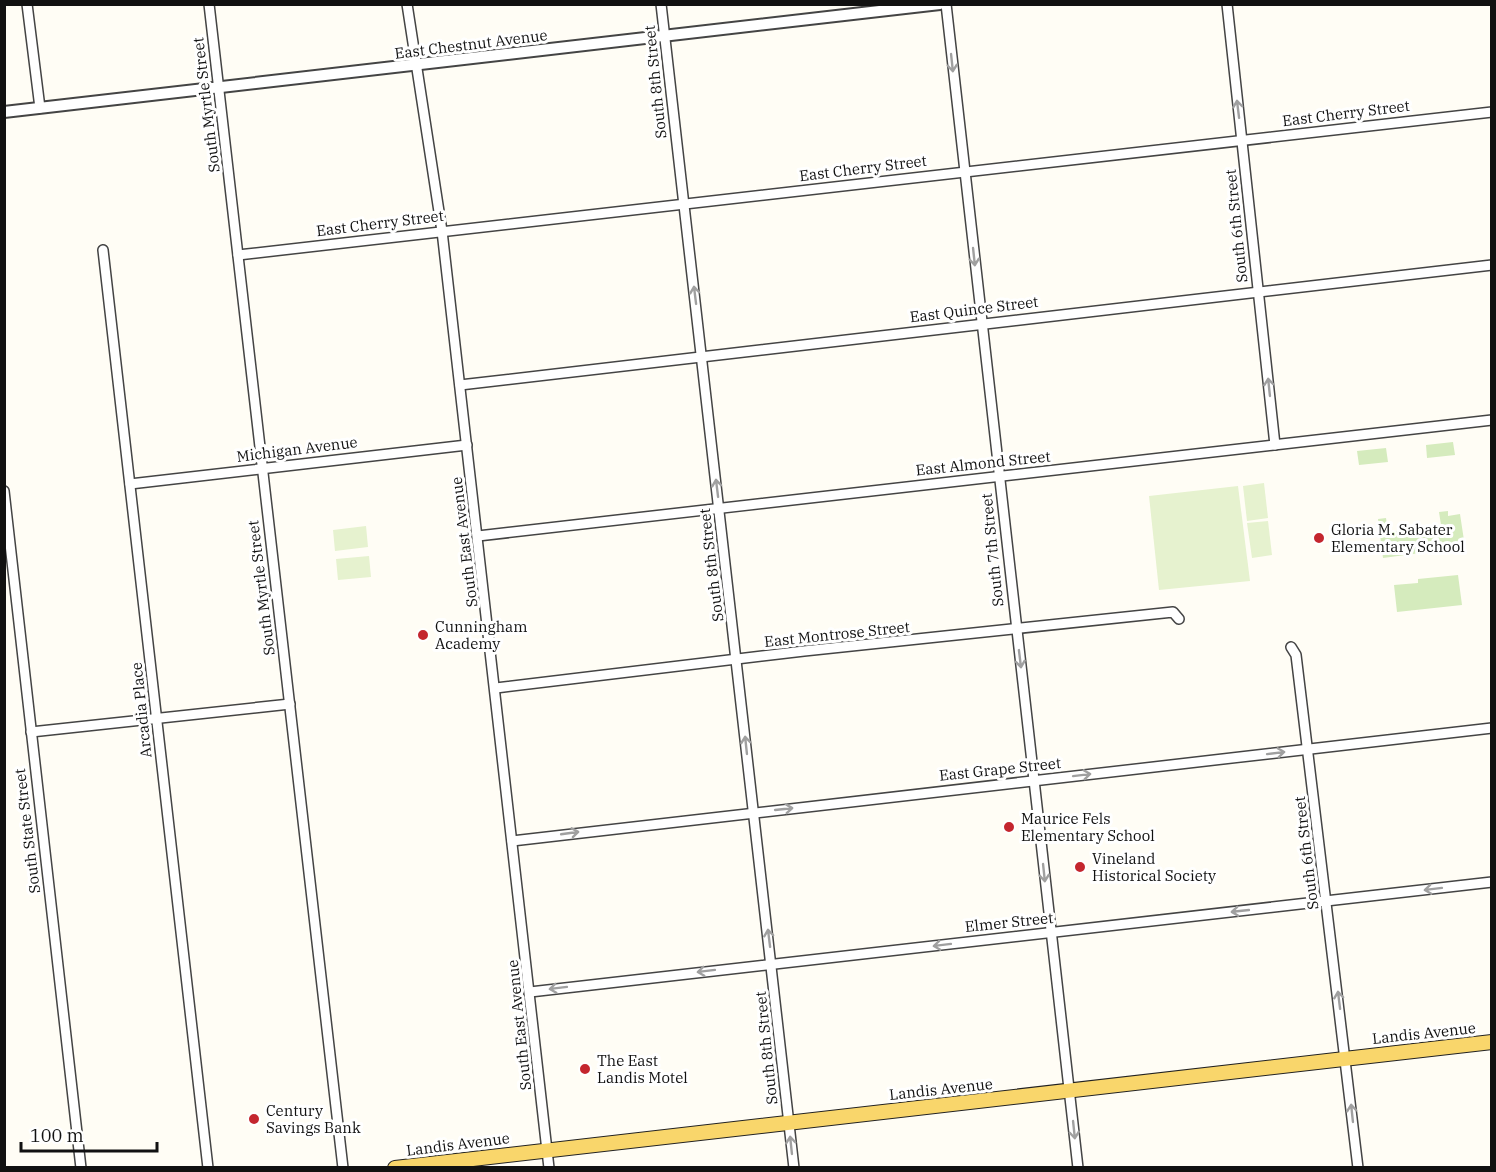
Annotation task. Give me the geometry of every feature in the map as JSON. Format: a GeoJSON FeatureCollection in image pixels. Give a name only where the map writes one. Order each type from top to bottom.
{"type":"FeatureCollection","features":[{"type":"Feature","properties":{"kind":"main road","name":"Landis Avenue"},"geometry":{"type":"LineString","coordinates":[[395,1167],[1070,1092],[1491,1042]]}},
{"type":"Feature","properties":{"kind":"street"},"geometry":{"type":"LineString","coordinates":[[27,4],[40,108]]}},
{"type":"Feature","properties":{"kind":"street","name":"South Myrtle Street"},"geometry":{"type":"LineString","coordinates":[[209,4],[343,1167]]}},
{"type":"Feature","properties":{"kind":"street","name":"South East Avenue"},"geometry":{"type":"LineString","coordinates":[[407,4],[442,231],[549,1167]]}},
{"type":"Feature","properties":{"kind":"street","name":"South 8th Street"},"geometry":{"type":"LineString","coordinates":[[661,4],[794,1167]]}},
{"type":"Feature","properties":{"kind":"street","name":"East Chestnut Avenue"},"geometry":{"type":"LineString","coordinates":[[4,112],[940,4]]}},
{"type":"Feature","properties":{"kind":"street","name":"South 7th Street"},"geometry":{"type":"LineString","coordinates":[[946,4],[1078,1167]]}},
{"type":"Feature","properties":{"kind":"street","name":"South 6th Street"},"geometry":{"type":"LineString","coordinates":[[1227,4],[1275,445]]}},
{"type":"Feature","properties":{"kind":"street","name":"East Cherry Street"},"geometry":{"type":"LineString","coordinates":[[238,255],[1491,112]]}},
{"type":"Feature","properties":{"kind":"street","name":"Arcadia Place"},"geometry":{"type":"LineString","coordinates":[[103,250],[208,1167]]}},
{"type":"Feature","properties":{"kind":"street","name":"East Quince Street"},"geometry":{"type":"LineString","coordinates":[[460,385],[1491,265]]}},
{"type":"Feature","properties":{"kind":"street","name":"East Almond Street"},"geometry":{"type":"LineString","coordinates":[[478,536],[1491,420]]}},
{"type":"Feature","properties":{"kind":"street","name":"Michigan Avenue"},"geometry":{"type":"LineString","coordinates":[[130,483],[467,445]]}},
{"type":"Feature","properties":{"kind":"street","name":"South State Street"},"geometry":{"type":"LineString","coordinates":[[4,491],[81,1167]]}},
{"type":"Feature","properties":{"kind":"street"},"geometry":{"type":"LineString","coordinates":[[4,589],[15,588]]}},
{"type":"Feature","properties":{"kind":"street","name":"East Montrose Street"},"geometry":{"type":"LineString","coordinates":[[496,688],[1173,612],[1179,619]]}},
{"type":"Feature","properties":{"kind":"street","name":"South 6th Street"},"geometry":{"type":"LineString","coordinates":[[1291,647],[1296,655],[1310,748],[1358,1167]]}},
{"type":"Feature","properties":{"kind":"street"},"geometry":{"type":"LineString","coordinates":[[31,732],[290,704]]}},
{"type":"Feature","properties":{"kind":"street","name":"East Grape Street"},"geometry":{"type":"LineString","coordinates":[[512,841],[1491,728]]}},
{"type":"Feature","properties":{"kind":"street","name":"Elmer Street"},"geometry":{"type":"LineString","coordinates":[[530,992],[1491,882]]}},
{"type":"Feature","properties":{"kind":"green space"},"geometry":{"type":"Polygon","coordinates":[[[1453,442],[1455,455],[1427,458],[1426,445],[1453,442]]]}},
{"type":"Feature","properties":{"kind":"green space"},"geometry":{"type":"Polygon","coordinates":[[[1386,448],[1388,462],[1359,465],[1357,451],[1386,448]]]}},
{"type":"Feature","properties":{"kind":"green space"},"geometry":{"type":"Polygon","coordinates":[[[1264,483],[1268,518],[1247,521],[1243,486],[1264,483]]]}},
{"type":"Feature","properties":{"kind":"green space"},"geometry":{"type":"Polygon","coordinates":[[[1238,486],[1250,581],[1159,590],[1149,496],[1238,486]]]}},
{"type":"Feature","properties":{"kind":"green space"},"geometry":{"type":"Polygon","coordinates":[[[1448,511],[1448,516],[1460,514],[1465,547],[1383,558],[1378,519],[1386,518],[1388,532],[1441,525],[1439,512],[1448,511]]]}},
{"type":"Feature","properties":{"kind":"green space"},"geometry":{"type":"Polygon","coordinates":[[[1268,521],[1272,555],[1252,558],[1247,523],[1268,521]]]}},
{"type":"Feature","properties":{"kind":"green space"},"geometry":{"type":"Polygon","coordinates":[[[366,526],[368,547],[335,551],[333,530],[366,526]]]}},
{"type":"Feature","properties":{"kind":"green space"},"geometry":{"type":"Polygon","coordinates":[[[369,556],[371,577],[338,580],[336,559],[369,556]]]}},
{"type":"Feature","properties":{"kind":"green space"},"geometry":{"type":"Polygon","coordinates":[[[1458,575],[1462,605],[1397,612],[1394,585],[1418,583],[1418,579],[1458,575]]]}},
{"type":"Feature","properties":{"kind":"place","name":"Gloria M. Sabater Elementary School"},"geometry":{"type":"Point","coordinates":[1319,538]}},
{"type":"Feature","properties":{"kind":"place","name":"Cunningham Academy"},"geometry":{"type":"Point","coordinates":[423,635]}},
{"type":"Feature","properties":{"kind":"place","name":"Maurice Fels Elementary School"},"geometry":{"type":"Point","coordinates":[1009,827]}},
{"type":"Feature","properties":{"kind":"place","name":"Vineland Historical Society"},"geometry":{"type":"Point","coordinates":[1080,867]}},
{"type":"Feature","properties":{"kind":"place","name":"The East Landis Motel"},"geometry":{"type":"Point","coordinates":[585,1069]}},
{"type":"Feature","properties":{"kind":"place","name":"Century Savings Bank"},"geometry":{"type":"Point","coordinates":[254,1119]}}]}
